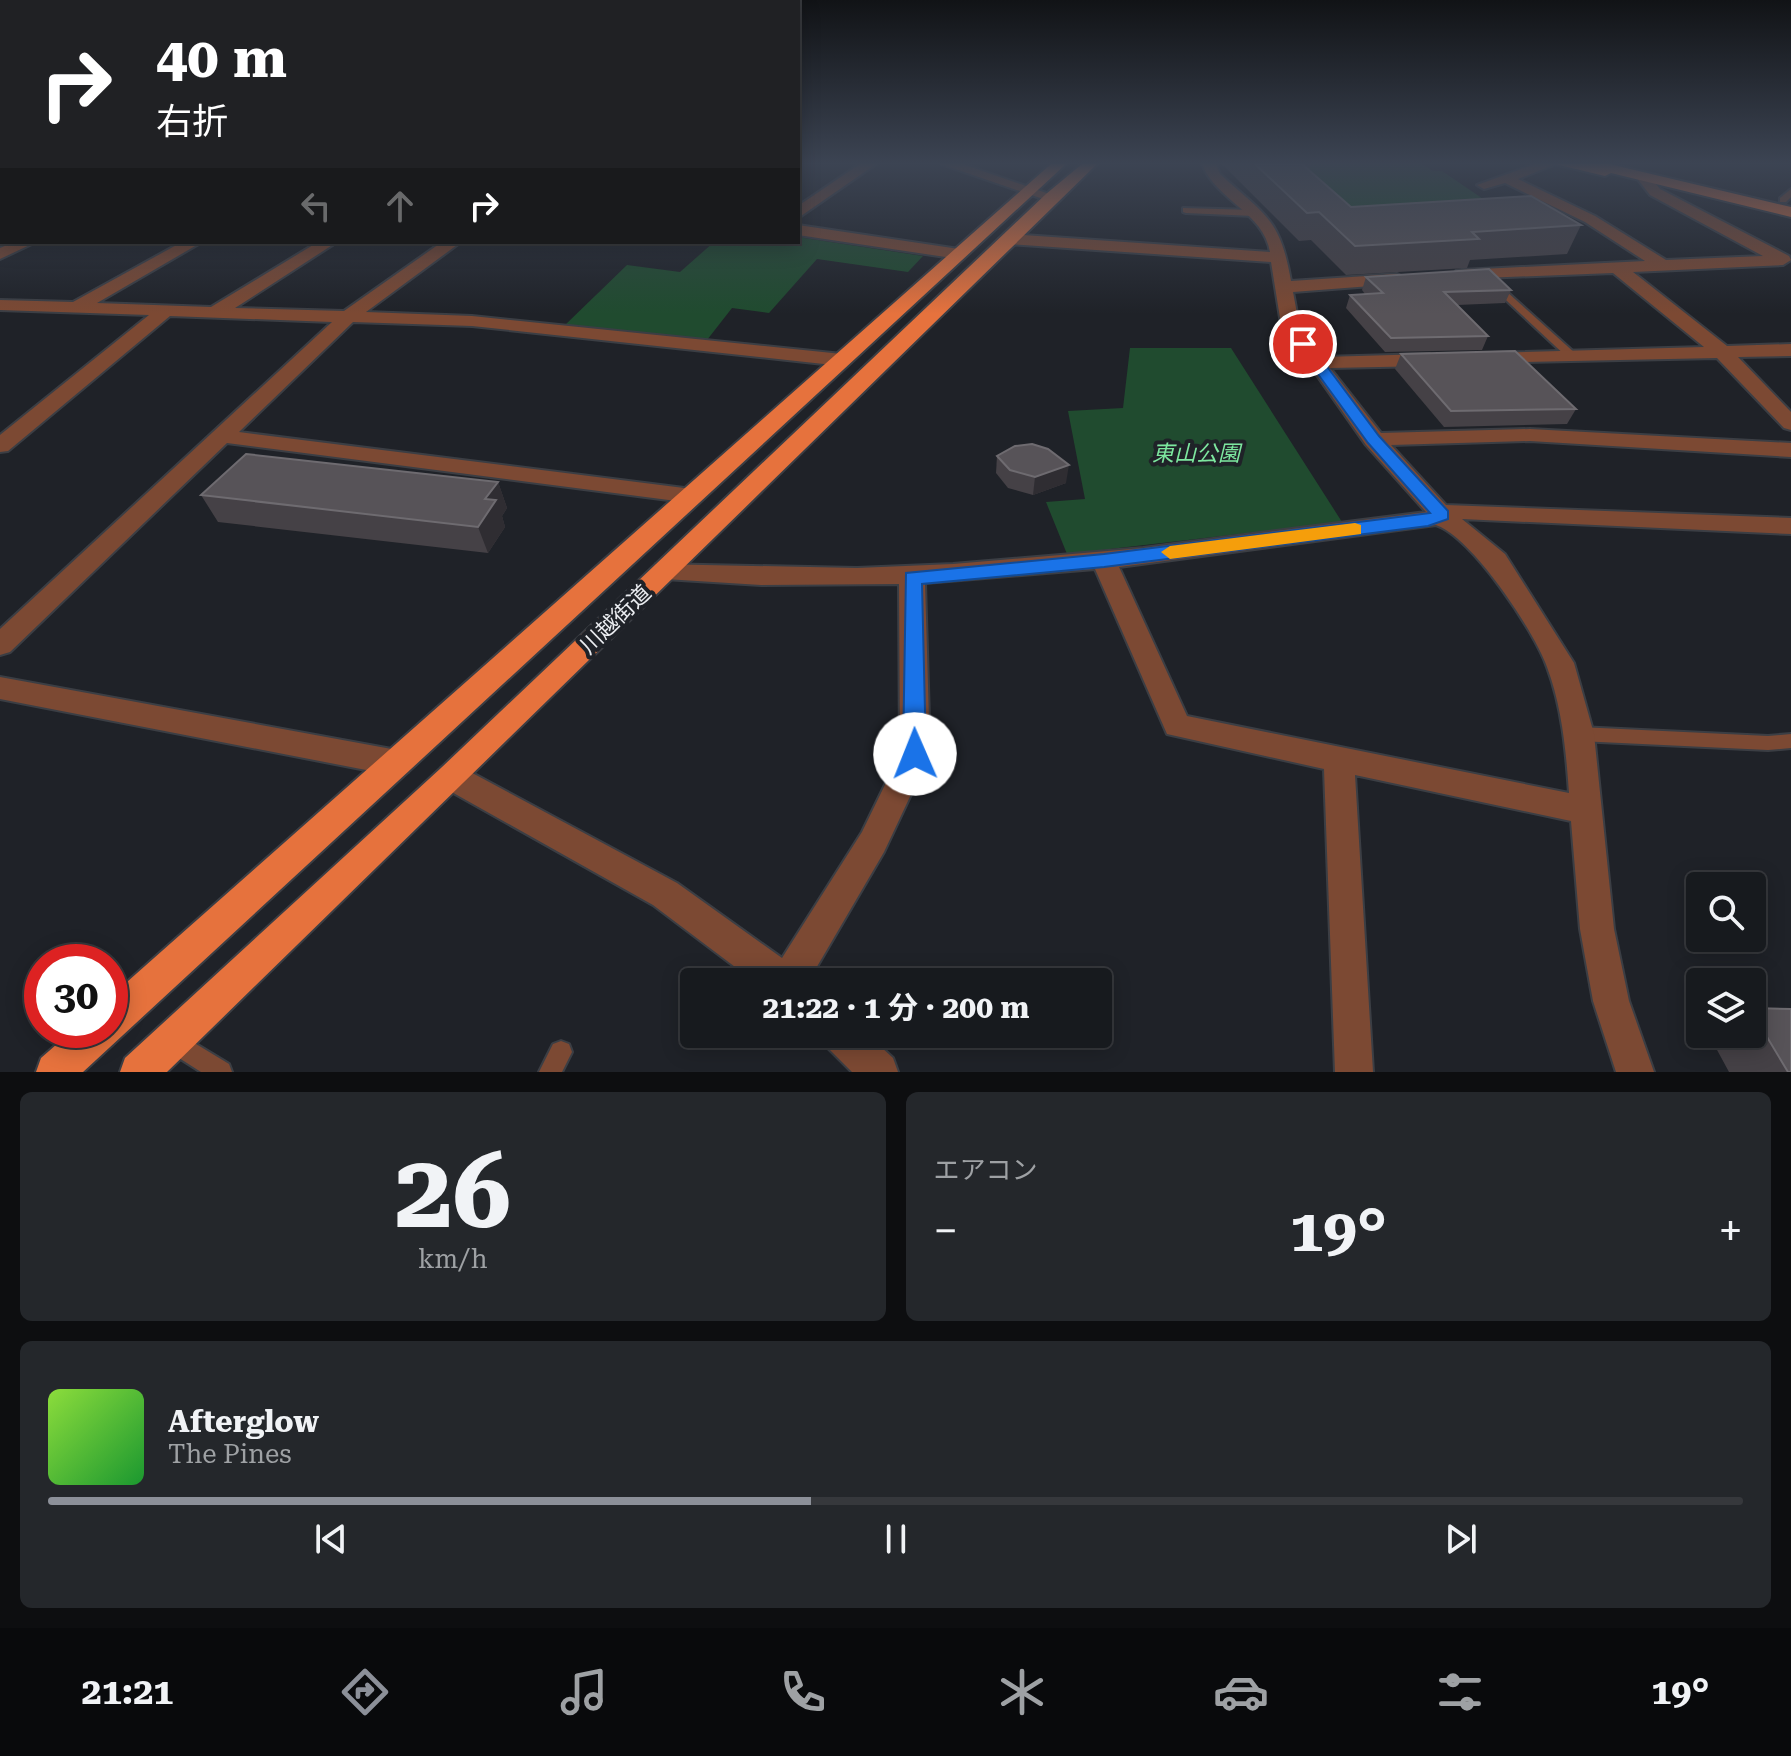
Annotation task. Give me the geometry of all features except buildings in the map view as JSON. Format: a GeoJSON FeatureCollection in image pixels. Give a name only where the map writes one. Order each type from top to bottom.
{"type":"FeatureCollection","features":[{"type":"Feature","properties":{"kind":"highway","name":"川越街道"},"geometry":{"type":"LineString","coordinates":[[128,1006],[959,254],[1012,214]]}},
{"type":"Feature","properties":{"kind":"highway","name":"川越街道"},"geometry":{"type":"LineString","coordinates":[[139,1072],[452,777],[1007,239],[1025,214]]}},
{"type":"Feature","properties":{"kind":"highway"},"geometry":{"type":"LineString","coordinates":[[55,1072],[81,1048]]}},
{"type":"Feature","properties":{"kind":"street"},"geometry":{"type":"LineString","coordinates":[[1255,214],[1276,241],[1290,324],[1316,363],[1374,440],[1442,515],[1496,560],[1560,663],[1579,734],[1597,929],[1611,1001],[1635,1072]]}},
{"type":"Feature","properties":{"kind":"street"},"geometry":{"type":"LineString","coordinates":[[1580,214],[1660,264]]}},
{"type":"Feature","properties":{"kind":"street"},"geometry":{"type":"LineString","coordinates":[[1697,214],[1787,262]]}},
{"type":"Feature","properties":{"kind":"street"},"geometry":{"type":"LineString","coordinates":[[800,230],[959,254]]}},
{"type":"Feature","properties":{"kind":"street"},"geometry":{"type":"LineString","coordinates":[[1007,239],[1280,258]]}},
{"type":"Feature","properties":{"kind":"street"},"geometry":{"type":"LineString","coordinates":[[0,254],[23,244]]}},
{"type":"Feature","properties":{"kind":"street"},"geometry":{"type":"LineString","coordinates":[[75,308],[190,244]]}},
{"type":"Feature","properties":{"kind":"street"},"geometry":{"type":"LineString","coordinates":[[215,312],[326,244]]}},
{"type":"Feature","properties":{"kind":"street"},"geometry":{"type":"LineString","coordinates":[[0,645],[349,316],[450,244]]}},
{"type":"Feature","properties":{"kind":"street"},"geometry":{"type":"LineString","coordinates":[[1284,287],[1615,266],[1787,262]]}},
{"type":"Feature","properties":{"kind":"street"},"geometry":{"type":"LineString","coordinates":[[1615,266],[1722,352],[1791,424]]}},
{"type":"Feature","properties":{"kind":"street"},"geometry":{"type":"LineString","coordinates":[[0,305],[472,321],[842,360]]}},
{"type":"Feature","properties":{"kind":"street"},"geometry":{"type":"LineString","coordinates":[[0,446],[167,310]]}},
{"type":"Feature","properties":{"kind":"street"},"geometry":{"type":"LineString","coordinates":[[1476,359],[1791,350]]}},
{"type":"Feature","properties":{"kind":"street"},"geometry":{"type":"LineString","coordinates":[[1316,363],[1444,360]]}},
{"type":"Feature","properties":{"kind":"street"},"geometry":{"type":"LineString","coordinates":[[1374,440],[1436,434],[1520,433],[1791,450]]}},
{"type":"Feature","properties":{"kind":"street"},"geometry":{"type":"LineString","coordinates":[[222,436],[692,496]]}},
{"type":"Feature","properties":{"kind":"street"},"geometry":{"type":"LineString","coordinates":[[665,570],[811,579],[912,578],[1104,561],[1428,520],[1453,511],[1492,510],[1791,526]]}},
{"type":"Feature","properties":{"kind":"street"},"geometry":{"type":"LineString","coordinates":[[1104,561],[1177,726],[1586,810]]}},
{"type":"Feature","properties":{"kind":"street"},"geometry":{"type":"LineString","coordinates":[[795,968],[873,842],[915,754],[912,578]]}},
{"type":"Feature","properties":{"kind":"street"},"geometry":{"type":"LineString","coordinates":[[0,688],[397,763]]}},
{"type":"Feature","properties":{"kind":"street"},"geometry":{"type":"LineString","coordinates":[[1339,760],[1354,1072]]}},
{"type":"Feature","properties":{"kind":"street"},"geometry":{"type":"LineString","coordinates":[[452,777],[665,894],[767,968]]}},
{"type":"Feature","properties":{"kind":"street"},"geometry":{"type":"LineString","coordinates":[[854,1048],[879,1072]]}},
{"type":"Feature","properties":{"kind":"lane"},"geometry":{"type":"LineString","coordinates":[[1484,273],[1572,356]]}},
{"type":"Feature","properties":{"kind":"lane"},"geometry":{"type":"LineString","coordinates":[[1579,734],[1768,743],[1791,741]]}},
{"type":"Feature","properties":{"kind":"lane"},"geometry":{"type":"LineString","coordinates":[[173,1040],[221,1072]]}},
{"type":"Feature","properties":{"kind":"green space"},"geometry":{"type":"Polygon","coordinates":[[[1335,214],[1450,214],[1348,230],[1335,214]]]}},
{"type":"Feature","properties":{"kind":"green space"},"geometry":{"type":"Polygon","coordinates":[[[800,237],[923,256],[908,272],[817,259],[769,313],[732,308],[707,340],[565,325],[627,265],[680,272],[712,244],[800,244],[800,237]]]}},
{"type":"Feature","properties":{"kind":"green space","name":"東山公園"},"geometry":{"type":"Polygon","coordinates":[[[1130,348],[1231,348],[1342,522],[1067,554],[1046,502],[1085,499],[1068,411],[1123,408],[1130,348]]]}},
{"type":"Feature","properties":{"kind":"slow traffic"},"geometry":{"type":"LineString","coordinates":[[1170,552],[1355,529]]}},
{"type":"Feature","properties":{"kind":"route"},"geometry":{"type":"LineString","coordinates":[[915,754],[912,578],[1104,561],[1428,520],[1442,515],[1374,440],[1303,344]]}}]}
